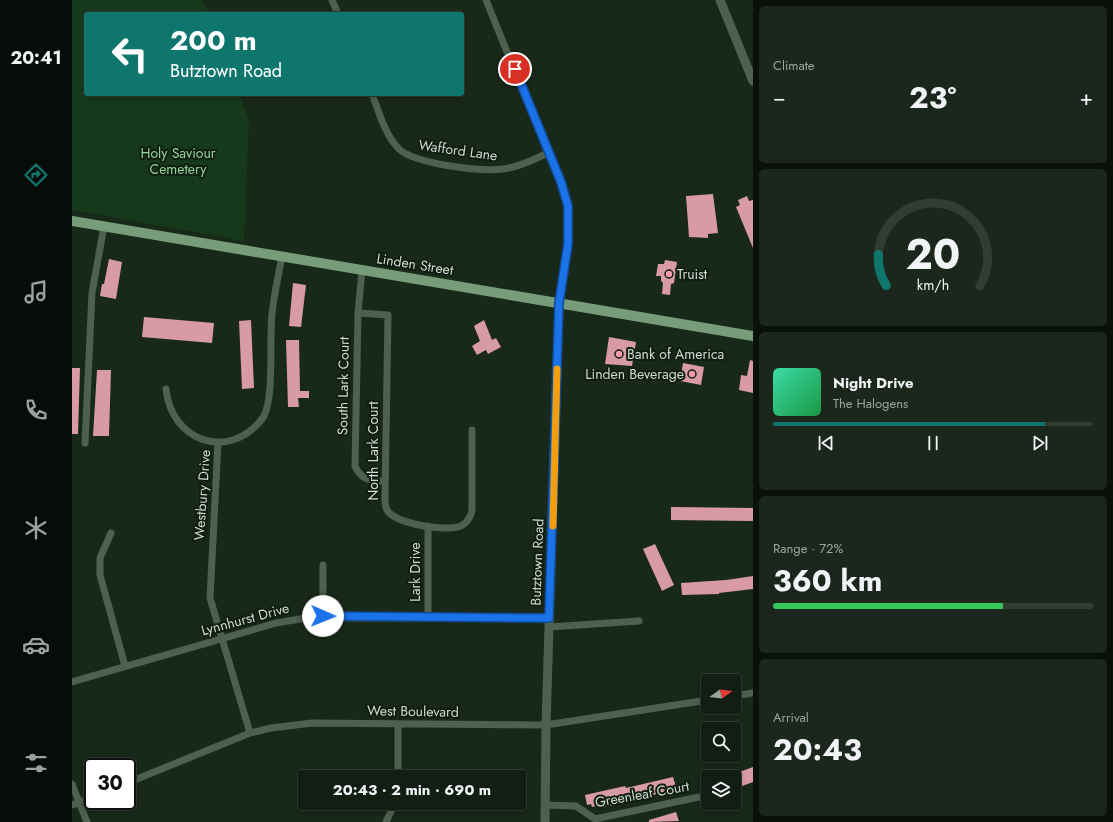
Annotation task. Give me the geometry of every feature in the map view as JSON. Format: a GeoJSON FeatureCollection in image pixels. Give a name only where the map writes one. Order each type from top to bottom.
{"type":"FeatureCollection","features":[{"type":"Feature","properties":{"kind":"main road","name":"Linden Street"},"geometry":{"type":"LineString","coordinates":[[72,221],[753,336]]}},
{"type":"Feature","properties":{"kind":"street"},"geometry":{"type":"LineString","coordinates":[[332,0],[337,12]]}},
{"type":"Feature","properties":{"kind":"street"},"geometry":{"type":"LineString","coordinates":[[486,0],[550,152],[565,195],[569,217],[566,260],[559,303]]}},
{"type":"Feature","properties":{"kind":"street"},"geometry":{"type":"LineString","coordinates":[[720,0],[753,81]]}},
{"type":"Feature","properties":{"kind":"street","name":"Wafford Lane"},"geometry":{"type":"LineString","coordinates":[[373,96],[393,142],[404,153],[421,160],[493,170],[512,167],[550,152]]}},
{"type":"Feature","properties":{"kind":"street"},"geometry":{"type":"LineString","coordinates":[[85,443],[92,293],[104,226]]}},
{"type":"Feature","properties":{"kind":"street","name":"Westbury Drive"},"geometry":{"type":"LineString","coordinates":[[250,733],[212,607],[209,586],[218,443],[230,441],[246,433],[256,426],[265,414],[269,395],[272,313],[282,257]]}},
{"type":"Feature","properties":{"kind":"street","name":"South Lark Court"},"geometry":{"type":"LineString","coordinates":[[362,270],[358,313],[355,466],[358,474],[368,480],[385,481]]}},
{"type":"Feature","properties":{"kind":"street","name":"Butztown Road"},"geometry":{"type":"LineString","coordinates":[[545,822],[546,725],[559,303]]}},
{"type":"Feature","properties":{"kind":"street","name":"North Lark Court"},"geometry":{"type":"LineString","coordinates":[[358,313],[388,315],[385,481],[386,509],[391,515],[405,522],[428,526],[455,527],[467,522],[472,512],[472,430]]}},
{"type":"Feature","properties":{"kind":"street"},"geometry":{"type":"LineString","coordinates":[[166,389],[171,411],[179,424],[198,438],[218,443]]}},
{"type":"Feature","properties":{"kind":"street","name":"Lark Drive"},"geometry":{"type":"LineString","coordinates":[[428,526],[428,618]]}},
{"type":"Feature","properties":{"kind":"street"},"geometry":{"type":"LineString","coordinates":[[111,533],[100,558],[100,575],[125,666]]}},
{"type":"Feature","properties":{"kind":"street"},"geometry":{"type":"LineString","coordinates":[[323,565],[323,616]]}},
{"type":"Feature","properties":{"kind":"street","name":"Lynnhurst Drive"},"geometry":{"type":"LineString","coordinates":[[72,682],[276,623],[323,616],[428,618],[549,623],[638,621]]}},
{"type":"Feature","properties":{"kind":"street"},"geometry":{"type":"LineString","coordinates":[[741,695],[753,693]]}},
{"type":"Feature","properties":{"kind":"street","name":"West Boulevard"},"geometry":{"type":"LineString","coordinates":[[136,779],[250,733],[270,728],[312,723],[546,725],[701,701]]}},
{"type":"Feature","properties":{"kind":"street"},"geometry":{"type":"LineString","coordinates":[[398,724],[398,770]]}},
{"type":"Feature","properties":{"kind":"street"},"geometry":{"type":"LineString","coordinates":[[72,784],[87,822]]}},
{"type":"Feature","properties":{"kind":"street","name":"Greenleaf Court"},"geometry":{"type":"LineString","coordinates":[[546,805],[576,806],[595,819],[699,797]]}},
{"type":"Feature","properties":{"kind":"street"},"geometry":{"type":"LineString","coordinates":[[72,805],[84,800]]}},
{"type":"Feature","properties":{"kind":"street"},"geometry":{"type":"LineString","coordinates":[[386,822],[392,810]]}},
{"type":"Feature","properties":{"kind":"green space","name":"Holy Saviour Cemetery"},"geometry":{"type":"Polygon","coordinates":[[[72,0],[202,0],[208,12],[84,12],[84,96],[240,96],[249,121],[244,241],[72,210],[72,0]]]}},
{"type":"Feature","properties":{"kind":"building"},"geometry":{"type":"Polygon","coordinates":[[[713,194],[718,233],[708,234],[708,238],[689,237],[686,196],[713,194]]]}},
{"type":"Feature","properties":{"kind":"building"},"geometry":{"type":"Polygon","coordinates":[[[747,196],[749,201],[753,200],[753,248],[736,207],[740,205],[738,200],[747,196]]]}},
{"type":"Feature","properties":{"kind":"building"},"geometry":{"type":"Polygon","coordinates":[[[109,259],[122,262],[116,299],[100,296],[109,259]]]}},
{"type":"Feature","properties":{"kind":"building"},"geometry":{"type":"Polygon","coordinates":[[[665,260],[677,262],[674,283],[671,284],[670,295],[662,294],[663,283],[661,281],[661,276],[656,276],[658,264],[664,264],[665,260]]]}},
{"type":"Feature","properties":{"kind":"building"},"geometry":{"type":"Polygon","coordinates":[[[293,283],[306,285],[301,327],[289,326],[293,283]]]}},
{"type":"Feature","properties":{"kind":"building"},"geometry":{"type":"Polygon","coordinates":[[[144,317],[214,323],[212,343],[142,337],[144,317]]]}},
{"type":"Feature","properties":{"kind":"building"},"geometry":{"type":"Polygon","coordinates":[[[251,320],[254,388],[242,389],[239,321],[251,320]]]}},
{"type":"Feature","properties":{"kind":"building"},"geometry":{"type":"Polygon","coordinates":[[[484,320],[492,340],[496,338],[501,347],[488,354],[486,350],[477,355],[472,346],[480,341],[474,326],[484,320]]]}},
{"type":"Feature","properties":{"kind":"building"},"geometry":{"type":"Polygon","coordinates":[[[609,337],[636,342],[632,366],[605,364],[609,337]]]}},
{"type":"Feature","properties":{"kind":"building"},"geometry":{"type":"Polygon","coordinates":[[[286,340],[299,340],[300,391],[309,391],[309,398],[298,398],[299,407],[288,407],[286,340]]]}},
{"type":"Feature","properties":{"kind":"building"},"geometry":{"type":"Polygon","coordinates":[[[750,360],[753,361],[753,393],[739,390],[741,375],[747,376],[750,360]]]}},
{"type":"Feature","properties":{"kind":"building","name":"Linden Beverage"},"geometry":{"type":"Polygon","coordinates":[[[683,363],[704,367],[701,385],[680,381],[683,363]]]}},
{"type":"Feature","properties":{"kind":"building"},"geometry":{"type":"Polygon","coordinates":[[[72,368],[80,368],[78,434],[72,434],[72,368]]]}},
{"type":"Feature","properties":{"kind":"building"},"geometry":{"type":"Polygon","coordinates":[[[97,370],[111,370],[109,436],[93,436],[97,370]]]}},
{"type":"Feature","properties":{"kind":"building"},"geometry":{"type":"Polygon","coordinates":[[[671,507],[753,508],[753,521],[671,520],[671,507]]]}},
{"type":"Feature","properties":{"kind":"building"},"geometry":{"type":"Polygon","coordinates":[[[655,544],[674,585],[662,591],[643,549],[655,544]]]}},
{"type":"Feature","properties":{"kind":"building"},"geometry":{"type":"Polygon","coordinates":[[[753,576],[753,589],[719,594],[682,595],[681,583],[726,580],[753,576]]]}},
{"type":"Feature","properties":{"kind":"building"},"geometry":{"type":"Polygon","coordinates":[[[753,767],[753,782],[741,786],[741,771],[753,767]]]}},
{"type":"Feature","properties":{"kind":"building"},"geometry":{"type":"Polygon","coordinates":[[[673,777],[676,787],[672,788],[672,790],[642,798],[641,793],[613,801],[614,805],[604,807],[603,804],[592,807],[591,804],[587,805],[585,795],[625,786],[626,788],[673,777]]]}},
{"type":"Feature","properties":{"kind":"building"},"geometry":{"type":"Polygon","coordinates":[[[676,812],[679,821],[649,822],[649,820],[676,812]]]}},
{"type":"Feature","properties":{"kind":"slow traffic"},"geometry":{"type":"LineString","coordinates":[[553,526],[557,369]]}},
{"type":"Feature","properties":{"kind":"place","name":"Truist"},"geometry":{"type":"Point","coordinates":[669,274]}},
{"type":"Feature","properties":{"kind":"place","name":"Bank of America"},"geometry":{"type":"Point","coordinates":[619,354]}},
{"type":"Feature","properties":{"kind":"place","name":"Linden Beverage"},"geometry":{"type":"Point","coordinates":[692,374]}},
{"type":"Feature","properties":{"kind":"route"},"geometry":{"type":"LineString","coordinates":[[323,616],[549,618],[559,303],[568,244],[569,217],[568,206],[561,182],[515,69]]}}]}
